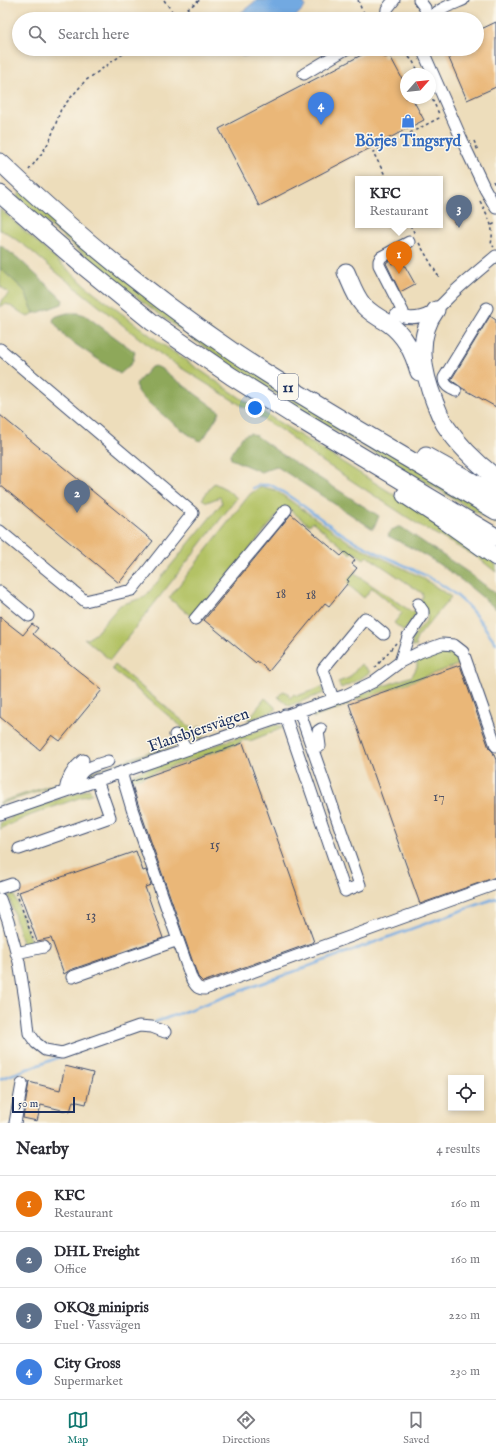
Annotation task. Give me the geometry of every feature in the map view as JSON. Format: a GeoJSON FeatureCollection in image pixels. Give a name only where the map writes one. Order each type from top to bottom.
{"type":"FeatureCollection","features":[{"type":"Feature","properties":{"kind":"highway","name":"11"},"geometry":{"type":"LineString","coordinates":[[0,162],[40,200],[126,273],[235,353],[308,399],[496,511]]}},
{"type":"Feature","properties":{"kind":"highway","name":"11"},"geometry":{"type":"LineString","coordinates":[[0,194],[82,266],[152,322],[231,376],[296,417],[496,537]]}},
{"type":"Feature","properties":{"kind":"highway"},"geometry":{"type":"LineString","coordinates":[[92,244],[202,322],[278,372],[312,393],[496,495]]}},
{"type":"Feature","properties":{"kind":"highway"},"geometry":{"type":"LineString","coordinates":[[346,272],[356,295],[363,305],[395,329],[407,343],[416,362],[426,395],[433,410],[465,450],[496,478]]}},
{"type":"Feature","properties":{"kind":"highway"},"geometry":{"type":"LineString","coordinates":[[436,310],[424,333],[422,353],[424,370],[430,390],[444,423]]}},
{"type":"Feature","properties":{"kind":"highway"},"geometry":{"type":"LineString","coordinates":[[296,417],[349,460],[448,523],[496,557]]}},
{"type":"Feature","properties":{"kind":"street"},"geometry":{"type":"LineString","coordinates":[[379,0],[389,9]]}},
{"type":"Feature","properties":{"kind":"street"},"geometry":{"type":"LineString","coordinates":[[419,0],[425,8],[425,12]]}},
{"type":"Feature","properties":{"kind":"street"},"geometry":{"type":"LineString","coordinates":[[437,12],[443,8],[463,0]]}},
{"type":"Feature","properties":{"kind":"street"},"geometry":{"type":"LineString","coordinates":[[304,74],[334,56]]}},
{"type":"Feature","properties":{"kind":"street"},"geometry":{"type":"LineString","coordinates":[[424,56],[479,176],[496,208]]}},
{"type":"Feature","properties":{"kind":"street"},"geometry":{"type":"LineString","coordinates":[[415,240],[381,257],[379,260],[379,265],[400,313],[405,318],[422,316],[436,310],[461,285],[496,256]]}},
{"type":"Feature","properties":{"kind":"street"},"geometry":{"type":"LineString","coordinates":[[456,391],[446,385],[444,378],[487,308]]}},
{"type":"Feature","properties":{"kind":"street"},"geometry":{"type":"LineString","coordinates":[[0,349],[193,513],[132,590],[85,601],[0,531]]}},
{"type":"Feature","properties":{"kind":"street"},"geometry":{"type":"LineString","coordinates":[[195,619],[286,510]]}},
{"type":"Feature","properties":{"kind":"street"},"geometry":{"type":"LineString","coordinates":[[0,592],[29,616]]}},
{"type":"Feature","properties":{"kind":"street"},"geometry":{"type":"LineString","coordinates":[[400,662],[408,637],[424,615],[418,604]]}},
{"type":"Feature","properties":{"kind":"street"},"geometry":{"type":"LineString","coordinates":[[333,699],[323,669],[365,618],[384,634]]}},
{"type":"Feature","properties":{"kind":"street","name":"Flansbjersvägen"},"geometry":{"type":"LineString","coordinates":[[0,814],[333,699],[373,682],[400,662],[420,652],[442,644],[454,645],[463,652],[496,746]]}},
{"type":"Feature","properties":{"kind":"street"},"geometry":{"type":"LineString","coordinates":[[285,715],[308,792],[333,864],[345,891],[360,885],[356,857],[341,815],[312,748],[299,710]]}},
{"type":"Feature","properties":{"kind":"street"},"geometry":{"type":"LineString","coordinates":[[312,748],[320,746],[318,731],[321,729]]}},
{"type":"Feature","properties":{"kind":"street"},"geometry":{"type":"LineString","coordinates":[[175,735],[186,750]]}},
{"type":"Feature","properties":{"kind":"street"},"geometry":{"type":"LineString","coordinates":[[66,791],[66,784],[71,773],[77,765],[84,760]]}},
{"type":"Feature","properties":{"kind":"street"},"geometry":{"type":"LineString","coordinates":[[77,787],[77,779],[84,770],[108,761]]}},
{"type":"Feature","properties":{"kind":"street"},"geometry":{"type":"LineString","coordinates":[[121,772],[132,809],[192,980],[200,989],[496,884]]}},
{"type":"Feature","properties":{"kind":"street"},"geometry":{"type":"LineString","coordinates":[[19,849],[110,817],[97,780]]}},
{"type":"Feature","properties":{"kind":"street"},"geometry":{"type":"LineString","coordinates":[[0,888],[12,884]]}},
{"type":"Feature","properties":{"kind":"street"},"geometry":{"type":"LineString","coordinates":[[0,900],[8,921],[16,953],[26,1006],[29,1032],[44,1050],[62,1053],[139,1026],[152,1027],[165,1032]]}},
{"type":"Feature","properties":{"kind":"street"},"geometry":{"type":"LineString","coordinates":[[72,977],[178,940]]}},
{"type":"Feature","properties":{"kind":"street"},"geometry":{"type":"LineString","coordinates":[[16,953],[40,948]]}},
{"type":"Feature","properties":{"kind":"street"},"geometry":{"type":"LineString","coordinates":[[15,1123],[22,1084]]}},
{"type":"Feature","properties":{"kind":"path"},"geometry":{"type":"LineString","coordinates":[[164,0],[172,12]]}},
{"type":"Feature","properties":{"kind":"path"},"geometry":{"type":"LineString","coordinates":[[183,12],[200,0]]}},
{"type":"Feature","properties":{"kind":"path"},"geometry":{"type":"LineString","coordinates":[[358,0],[364,12]]}},
{"type":"Feature","properties":{"kind":"path"},"geometry":{"type":"LineString","coordinates":[[29,170],[50,140],[61,109],[85,81],[120,56]]}},
{"type":"Feature","properties":{"kind":"path"},"geometry":{"type":"LineString","coordinates":[[408,56],[417,68]]}},
{"type":"Feature","properties":{"kind":"path"},"geometry":{"type":"LineString","coordinates":[[385,176],[373,152],[440,117]]}},
{"type":"Feature","properties":{"kind":"path"},"geometry":{"type":"LineString","coordinates":[[474,141],[480,154]]}},
{"type":"Feature","properties":{"kind":"path"},"geometry":{"type":"LineString","coordinates":[[492,181],[496,186]]}},
{"type":"Feature","properties":{"kind":"path"},"geometry":{"type":"LineString","coordinates":[[492,225],[496,223]]}},
{"type":"Feature","properties":{"kind":"path"},"geometry":{"type":"LineString","coordinates":[[411,228],[415,240],[440,279]]}},
{"type":"Feature","properties":{"kind":"path"},"geometry":{"type":"LineString","coordinates":[[373,670],[399,639]]}},
{"type":"Feature","properties":{"kind":"path"},"geometry":{"type":"LineString","coordinates":[[12,884],[40,948]]}},
{"type":"Feature","properties":{"kind":"green space"},"geometry":{"type":"Polygon","coordinates":[[[23,189],[133,282],[496,513],[496,524],[284,399],[192,338],[102,270],[73,246],[17,196],[23,189]]]}},
{"type":"Feature","properties":{"kind":"green space"},"geometry":{"type":"Polygon","coordinates":[[[0,209],[86,286],[159,342],[242,399],[404,501],[496,564],[496,572],[477,557],[419,525],[308,452],[287,434],[170,361],[139,338],[29,249],[7,233],[0,230],[0,209]]]}},
{"type":"Feature","properties":{"kind":"green space"},"geometry":{"type":"Polygon","coordinates":[[[0,245],[19,259],[63,300],[62,304],[34,313],[24,290],[0,268],[0,245]]]}},
{"type":"Feature","properties":{"kind":"green space"},"geometry":{"type":"Polygon","coordinates":[[[0,268],[24,290],[34,313],[28,317],[9,305],[5,304],[0,307],[0,303],[9,293],[0,286],[0,268]]]}},
{"type":"Feature","properties":{"kind":"green space"},"geometry":{"type":"Polygon","coordinates":[[[67,313],[78,313],[85,315],[135,352],[132,363],[120,374],[66,338],[53,321],[57,316],[67,313]]]}},
{"type":"Feature","properties":{"kind":"green space"},"geometry":{"type":"Polygon","coordinates":[[[155,366],[160,368],[220,412],[201,441],[188,434],[168,419],[137,391],[136,384],[151,367],[155,366]]]}},
{"type":"Feature","properties":{"kind":"green space"},"geometry":{"type":"Polygon","coordinates":[[[250,433],[379,516],[373,529],[276,466],[261,472],[231,459],[230,454],[243,436],[250,433]]]}},
{"type":"Feature","properties":{"kind":"green space"},"geometry":{"type":"Polygon","coordinates":[[[214,483],[226,489],[237,498],[110,660],[84,638],[87,639],[95,634],[120,605],[145,597],[222,503],[220,497],[207,502],[202,499],[214,483]]]}},
{"type":"Feature","properties":{"kind":"green space"},"geometry":{"type":"Polygon","coordinates":[[[263,487],[275,490],[349,542],[421,577],[451,597],[417,638],[415,643],[417,646],[412,646],[413,638],[428,617],[421,600],[423,596],[422,593],[367,556],[364,559],[353,552],[351,554],[313,522],[309,525],[285,506],[193,618],[169,598],[250,494],[263,487]]]}},
{"type":"Feature","properties":{"kind":"green space"},"geometry":{"type":"Polygon","coordinates":[[[401,527],[469,573],[496,594],[496,609],[452,573],[420,552],[388,536],[390,531],[401,527]]]}},
{"type":"Feature","properties":{"kind":"green space"},"geometry":{"type":"Polygon","coordinates":[[[357,568],[355,574],[412,612],[414,610],[416,614],[404,631],[394,623],[402,613],[372,588],[364,598],[347,584],[348,581],[345,579],[348,578],[357,568]]]}},
{"type":"Feature","properties":{"kind":"green space"},"geometry":{"type":"Polygon","coordinates":[[[442,649],[449,649],[459,654],[463,663],[363,699],[354,700],[353,697],[412,676],[417,667],[417,659],[442,649]]]}},
{"type":"Feature","properties":{"kind":"green space"},"geometry":{"type":"Polygon","coordinates":[[[361,664],[370,672],[357,681],[341,688],[338,682],[349,678],[361,664]]]}},
{"type":"Feature","properties":{"kind":"green space"},"geometry":{"type":"Polygon","coordinates":[[[115,665],[195,731],[199,726],[203,730],[203,737],[189,740],[179,732],[182,727],[112,669],[115,665]]]}},
{"type":"Feature","properties":{"kind":"green space"},"geometry":{"type":"Polygon","coordinates":[[[322,687],[324,693],[289,706],[278,697],[283,691],[289,694],[288,696],[290,698],[294,694],[297,696],[322,687]]]}},
{"type":"Feature","properties":{"kind":"green space"},"geometry":{"type":"Polygon","coordinates":[[[265,698],[274,706],[276,710],[247,721],[265,698]]]}},
{"type":"Feature","properties":{"kind":"green space"},"geometry":{"type":"Polygon","coordinates":[[[351,698],[352,701],[349,702],[350,704],[313,718],[315,711],[351,698]]]}},
{"type":"Feature","properties":{"kind":"green space"},"geometry":{"type":"Polygon","coordinates":[[[274,725],[285,727],[250,741],[240,741],[240,743],[130,781],[129,780],[130,776],[138,772],[274,725]]]}},
{"type":"Feature","properties":{"kind":"green space"},"geometry":{"type":"Polygon","coordinates":[[[173,739],[177,745],[88,774],[167,746],[173,739]]]}},
{"type":"Feature","properties":{"kind":"green space"},"geometry":{"type":"Polygon","coordinates":[[[55,784],[55,786],[0,804],[0,802],[55,784]]]}},
{"type":"Feature","properties":{"kind":"green space"},"geometry":{"type":"Polygon","coordinates":[[[89,789],[93,793],[31,815],[0,829],[0,823],[12,818],[11,815],[89,789]]]}},
{"type":"Feature","properties":{"kind":"green space"},"geometry":{"type":"Polygon","coordinates":[[[14,894],[32,945],[23,947],[9,896],[14,894]]]}},
{"type":"Feature","properties":{"kind":"water"},"geometry":{"type":"Polygon","coordinates":[[[257,0],[303,0],[305,7],[300,12],[242,12],[257,0]]]}},
{"type":"Feature","properties":{"kind":"building"},"geometry":{"type":"Polygon","coordinates":[[[496,22],[496,87],[467,100],[448,56],[484,56],[484,28],[496,22]]]}},
{"type":"Feature","properties":{"kind":"building"},"geometry":{"type":"Polygon","coordinates":[[[360,56],[383,56],[384,58],[390,56],[400,75],[400,104],[415,104],[424,120],[259,206],[219,129],[360,56]]]}},
{"type":"Feature","properties":{"kind":"building"},"geometry":{"type":"Polygon","coordinates":[[[464,209],[468,217],[455,224],[451,216],[464,209]]]}},
{"type":"Feature","properties":{"kind":"building"},"geometry":{"type":"Polygon","coordinates":[[[401,259],[415,284],[400,292],[386,263],[390,260],[392,264],[401,259]]]}},
{"type":"Feature","properties":{"kind":"building"},"geometry":{"type":"Polygon","coordinates":[[[490,316],[496,320],[496,407],[462,388],[451,380],[490,316]]]}},
{"type":"Feature","properties":{"kind":"building"},"geometry":{"type":"Polygon","coordinates":[[[0,415],[153,541],[119,583],[0,485],[0,415]]]}},
{"type":"Feature","properties":{"kind":"building"},"geometry":{"type":"Polygon","coordinates":[[[291,514],[341,556],[345,552],[355,560],[352,564],[357,568],[347,580],[349,581],[347,584],[329,606],[325,603],[269,671],[257,661],[256,663],[204,620],[291,514]]]}},
{"type":"Feature","properties":{"kind":"building"},"geometry":{"type":"Polygon","coordinates":[[[0,617],[23,635],[32,624],[38,628],[33,634],[102,690],[60,741],[52,735],[40,750],[0,717],[0,617]]]}},
{"type":"Feature","properties":{"kind":"building"},"geometry":{"type":"Polygon","coordinates":[[[460,665],[489,748],[493,752],[496,760],[496,877],[420,904],[349,704],[460,665]]]}},
{"type":"Feature","properties":{"kind":"building"},"geometry":{"type":"Polygon","coordinates":[[[243,743],[314,942],[203,982],[198,977],[131,782],[243,743]]]}},
{"type":"Feature","properties":{"kind":"building"},"geometry":{"type":"Polygon","coordinates":[[[136,851],[143,871],[146,870],[151,885],[145,887],[163,938],[70,970],[64,974],[51,938],[37,941],[19,892],[136,851]]]}},
{"type":"Feature","properties":{"kind":"building"},"geometry":{"type":"Polygon","coordinates":[[[65,1066],[93,1073],[86,1104],[73,1101],[70,1112],[41,1105],[37,1121],[23,1118],[29,1082],[60,1090],[65,1066]]]}},
{"type":"Feature","properties":{"kind":"waterway"},"geometry":{"type":"LineString","coordinates":[[253,488],[259,485],[271,485],[291,497],[349,538],[440,584],[465,603],[496,643]]}},
{"type":"Feature","properties":{"kind":"waterway"},"geometry":{"type":"LineString","coordinates":[[153,1023],[496,898]]}},
{"type":"Feature","properties":{"kind":"waterway"},"geometry":{"type":"LineString","coordinates":[[0,1079],[60,1057]]}},
{"type":"Feature","properties":{"kind":"place","name":"Börjes Tingsryd"},"geometry":{"type":"Point","coordinates":[408,121]}},
{"type":"Feature","properties":{"kind":"place","name":"City Gross"},"geometry":{"type":"Point","coordinates":[321,125]}},
{"type":"Feature","properties":{"kind":"place","name":"OKQ8 minipris"},"geometry":{"type":"Point","coordinates":[459,228]}},
{"type":"Feature","properties":{"kind":"place","name":"KFC"},"geometry":{"type":"Point","coordinates":[399,274]}},
{"type":"Feature","properties":{"kind":"place","name":"DHL Freight"},"geometry":{"type":"Point","coordinates":[77,513]}}]}
